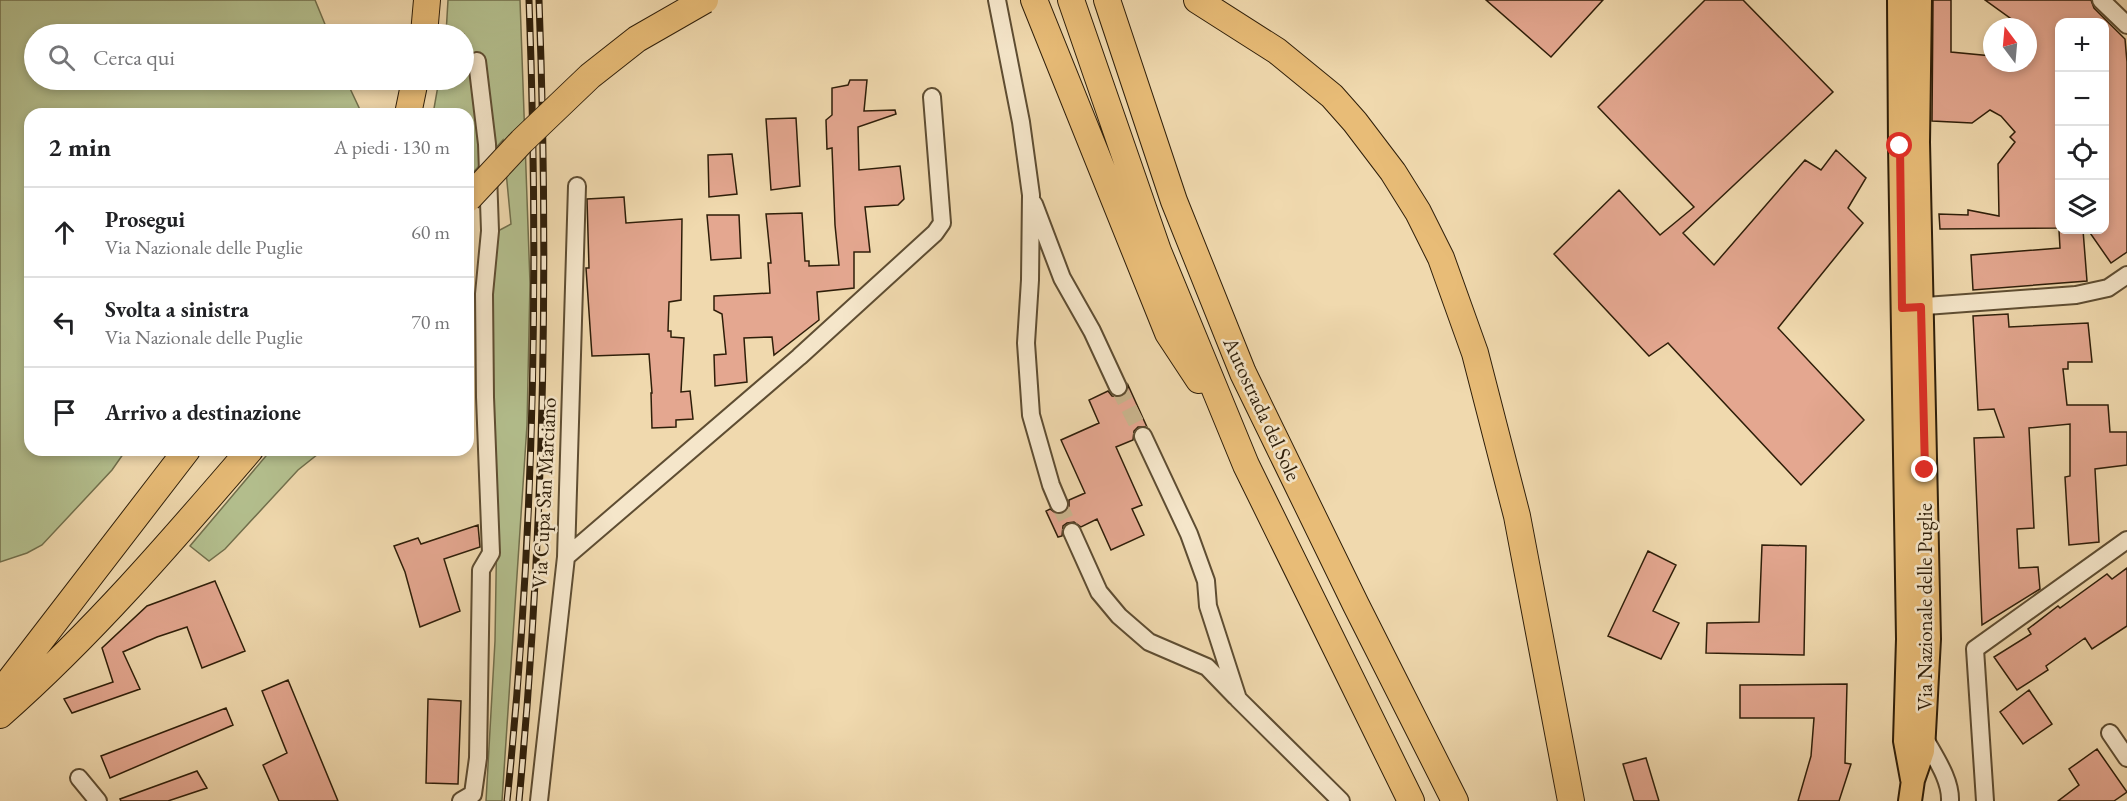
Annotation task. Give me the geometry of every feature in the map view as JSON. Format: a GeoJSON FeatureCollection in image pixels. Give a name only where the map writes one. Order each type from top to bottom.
{"type":"FeatureCollection","features":[{"type":"Feature","properties":{"kind":"highway"},"geometry":{"type":"LineString","coordinates":[[425,24],[427,0]]}},
{"type":"Feature","properties":{"kind":"highway"},"geometry":{"type":"LineString","coordinates":[[474,192],[522,141],[590,76],[637,39],[705,0]]}},
{"type":"Feature","properties":{"kind":"highway"},"geometry":{"type":"LineString","coordinates":[[1034,0],[1168,333],[1230,428]]}},
{"type":"Feature","properties":{"kind":"highway","name":"Autostrada del Sole"},"geometry":{"type":"LineString","coordinates":[[1071,0],[1158,251],[1230,428],[1411,801]]}},
{"type":"Feature","properties":{"kind":"highway","name":"Autostrada del Sole"},"geometry":{"type":"LineString","coordinates":[[1107,0],[1174,201],[1243,373],[1455,801]]}},
{"type":"Feature","properties":{"kind":"highway"},"geometry":{"type":"LineString","coordinates":[[1197,0],[1276,51],[1332,96],[1393,172],[1418,212],[1441,258],[1475,353],[1517,516],[1571,801]]}},
{"type":"Feature","properties":{"kind":"highway"},"geometry":{"type":"LineString","coordinates":[[409,108],[413,90]]}},
{"type":"Feature","properties":{"kind":"highway"},"geometry":{"type":"LineString","coordinates":[[0,693],[182,456]]}},
{"type":"Feature","properties":{"kind":"highway"},"geometry":{"type":"LineString","coordinates":[[0,715],[70,648],[171,543],[245,456]]}},
{"type":"Feature","properties":{"kind":"main road","name":"Via Nazionale delle Puglie"},"geometry":{"type":"LineString","coordinates":[[1899,0],[1929,639],[1923,751],[1911,791]]}},
{"type":"Feature","properties":{"kind":"main road","name":"Via Nazionale delle Puglie"},"geometry":{"type":"LineString","coordinates":[[1911,791],[1905,741],[1920,0]]}},
{"type":"Feature","properties":{"kind":"street"},"geometry":{"type":"LineString","coordinates":[[997,0],[1021,122],[1030,195],[1030,280],[1026,343],[1031,415],[1051,485],[1059,504]]}},
{"type":"Feature","properties":{"kind":"street"},"geometry":{"type":"LineString","coordinates":[[2101,0],[2127,25]]}},
{"type":"Feature","properties":{"kind":"street"},"geometry":{"type":"LineString","coordinates":[[461,801],[473,794],[478,758],[481,570],[491,553],[484,306],[490,220],[487,144],[477,61]]}},
{"type":"Feature","properties":{"kind":"street"},"geometry":{"type":"LineString","coordinates":[[566,557],[799,357],[935,233],[942,223],[932,97]]}},
{"type":"Feature","properties":{"kind":"street","name":"Via Cupa San Marciano"},"geometry":{"type":"LineString","coordinates":[[539,801],[566,557],[577,186]]}},
{"type":"Feature","properties":{"kind":"street"},"geometry":{"type":"LineString","coordinates":[[1030,195],[1062,278],[1092,331],[1118,387]]}},
{"type":"Feature","properties":{"kind":"street"},"geometry":{"type":"LineString","coordinates":[[1912,307],[2076,295],[2108,288],[2127,276]]}},
{"type":"Feature","properties":{"kind":"street"},"geometry":{"type":"LineString","coordinates":[[1143,436],[1189,534],[1206,581],[1208,606],[1239,699]]}},
{"type":"Feature","properties":{"kind":"street"},"geometry":{"type":"LineString","coordinates":[[1072,532],[1099,592],[1119,616],[1149,642],[1207,667],[1341,801]]}},
{"type":"Feature","properties":{"kind":"street"},"geometry":{"type":"LineString","coordinates":[[1985,801],[1975,649],[2127,540]]}},
{"type":"Feature","properties":{"kind":"street"},"geometry":{"type":"LineString","coordinates":[[2110,733],[2127,758]]}},
{"type":"Feature","properties":{"kind":"street"},"geometry":{"type":"LineString","coordinates":[[1924,737],[1944,777],[1950,793],[1950,801]]}},
{"type":"Feature","properties":{"kind":"street"},"geometry":{"type":"LineString","coordinates":[[79,778],[98,801]]}},
{"type":"Feature","properties":{"kind":"green space"},"geometry":{"type":"Polygon","coordinates":[[[0,0],[315,0],[325,24],[24,24],[24,90],[351,90],[359,108],[24,108],[24,456],[122,456],[112,470],[42,545],[0,562],[0,0]]]}},
{"type":"Feature","properties":{"kind":"green space"},"geometry":{"type":"Polygon","coordinates":[[[448,0],[520,0],[530,283],[527,425],[502,801],[486,801],[495,641],[497,519],[490,322],[496,232],[511,224],[503,140],[474,171],[474,108],[434,108],[437,90],[474,90],[474,24],[447,24],[448,0]]]}},
{"type":"Feature","properties":{"kind":"green space"},"geometry":{"type":"Polygon","coordinates":[[[266,456],[316,456],[298,470],[225,549],[209,561],[190,546],[266,456]]]}},
{"type":"Feature","properties":{"kind":"building"},"geometry":{"type":"Polygon","coordinates":[[[1486,0],[1603,0],[1551,57],[1486,0]]]}},
{"type":"Feature","properties":{"kind":"building"},"geometry":{"type":"Polygon","coordinates":[[[1705,0],[1743,0],[1833,92],[1683,233],[1714,265],[1805,160],[1821,170],[1836,150],[1866,178],[1848,208],[1863,223],[1778,328],[1864,420],[1801,485],[1668,343],[1649,356],[1554,254],[1619,190],[1660,235],[1694,207],[1598,107],[1705,0]]]}},
{"type":"Feature","properties":{"kind":"building"},"geometry":{"type":"Polygon","coordinates":[[[1933,0],[1951,0],[1951,52],[1983,55],[1983,72],[2037,72],[2037,18],[2010,18],[1985,0],[2091,0],[2094,8],[2104,18],[2055,18],[2055,228],[1940,229],[1939,214],[1968,215],[1968,210],[1999,216],[1998,164],[2015,142],[2010,137],[2015,132],[2001,116],[1990,110],[1972,123],[1932,121],[1933,0]]]}},
{"type":"Feature","properties":{"kind":"building"},"geometry":{"type":"Polygon","coordinates":[[[2109,23],[2125,39],[2127,62],[2127,252],[2111,263],[2091,234],[2109,234],[2109,23]]]}},
{"type":"Feature","properties":{"kind":"building"},"geometry":{"type":"Polygon","coordinates":[[[850,80],[867,80],[864,111],[895,110],[896,114],[858,127],[859,170],[900,166],[904,199],[898,205],[865,207],[870,252],[854,252],[854,288],[817,292],[819,320],[774,355],[772,337],[744,338],[747,382],[715,386],[714,355],[726,354],[722,314],[714,310],[714,296],[770,293],[768,263],[771,263],[766,214],[802,213],[805,261],[809,261],[809,266],[839,265],[832,148],[827,149],[826,120],[832,115],[832,88],[848,85],[850,80]]]}},
{"type":"Feature","properties":{"kind":"building"},"geometry":{"type":"Polygon","coordinates":[[[796,118],[800,186],[771,190],[766,119],[796,118]]]}},
{"type":"Feature","properties":{"kind":"building"},"geometry":{"type":"Polygon","coordinates":[[[732,154],[737,194],[709,197],[708,155],[732,154]]]}},
{"type":"Feature","properties":{"kind":"building"},"geometry":{"type":"Polygon","coordinates":[[[624,197],[626,223],[682,219],[681,300],[669,302],[668,331],[671,331],[671,337],[684,338],[681,392],[690,391],[693,419],[676,420],[676,427],[652,428],[649,354],[592,356],[586,268],[589,268],[587,199],[624,197]]]}},
{"type":"Feature","properties":{"kind":"building"},"geometry":{"type":"Polygon","coordinates":[[[707,215],[739,215],[741,258],[711,260],[707,215]]]}},
{"type":"Feature","properties":{"kind":"building"},"geometry":{"type":"Polygon","coordinates":[[[2059,234],[2083,234],[2087,281],[1973,290],[1971,255],[2060,248],[2059,234]]]}},
{"type":"Feature","properties":{"kind":"building"},"geometry":{"type":"Polygon","coordinates":[[[2008,314],[2009,327],[2088,323],[2092,362],[2068,362],[2068,369],[2063,369],[2067,405],[2108,405],[2110,432],[2127,432],[2127,465],[2095,469],[2099,542],[2069,545],[2065,477],[2070,476],[2070,424],[2029,428],[2034,528],[2017,529],[2019,568],[2038,567],[2040,589],[1982,625],[1974,438],[2004,437],[1994,409],[1978,410],[1973,316],[2008,314]]]}},
{"type":"Feature","properties":{"kind":"building"},"geometry":{"type":"Polygon","coordinates":[[[1128,385],[1147,427],[1138,427],[1134,431],[1133,440],[1116,447],[1142,505],[1132,509],[1144,535],[1111,550],[1097,519],[1081,527],[1074,522],[1067,523],[1063,526],[1062,536],[1058,537],[1046,511],[1050,509],[1057,514],[1064,513],[1069,506],[1069,500],[1085,493],[1061,440],[1099,423],[1089,400],[1108,391],[1112,396],[1122,397],[1127,393],[1128,385]]]}},
{"type":"Feature","properties":{"kind":"building"},"geometry":{"type":"Polygon","coordinates":[[[478,525],[480,547],[444,559],[460,611],[420,627],[405,572],[394,546],[418,538],[421,544],[478,525]]]}},
{"type":"Feature","properties":{"kind":"building"},"geometry":{"type":"Polygon","coordinates":[[[1762,545],[1806,546],[1804,655],[1706,653],[1707,623],[1759,622],[1762,545]]]}},
{"type":"Feature","properties":{"kind":"building"},"geometry":{"type":"Polygon","coordinates":[[[1648,551],[1676,565],[1653,611],[1679,623],[1661,659],[1608,636],[1648,551]]]}},
{"type":"Feature","properties":{"kind":"building"},"geometry":{"type":"Polygon","coordinates":[[[2127,568],[2127,626],[2092,649],[2085,638],[2046,666],[2048,670],[2017,690],[1994,657],[2031,634],[2028,629],[2058,606],[2060,608],[2107,574],[2112,579],[2127,568]]]}},
{"type":"Feature","properties":{"kind":"building"},"geometry":{"type":"Polygon","coordinates":[[[215,581],[245,651],[202,668],[187,627],[157,637],[123,652],[140,689],[72,713],[64,699],[113,682],[102,648],[147,606],[215,581]]]}},
{"type":"Feature","properties":{"kind":"building"},"geometry":{"type":"Polygon","coordinates":[[[288,680],[338,801],[279,801],[263,765],[287,753],[262,691],[288,680]]]}},
{"type":"Feature","properties":{"kind":"building"},"geometry":{"type":"Polygon","coordinates":[[[1847,684],[1845,763],[1851,764],[1839,801],[1798,801],[1811,756],[1814,718],[1740,718],[1740,685],[1847,684]]]}},
{"type":"Feature","properties":{"kind":"building"},"geometry":{"type":"Polygon","coordinates":[[[2029,690],[2052,724],[2023,744],[2000,712],[2029,690]]]}},
{"type":"Feature","properties":{"kind":"building"},"geometry":{"type":"Polygon","coordinates":[[[428,699],[461,701],[458,784],[426,783],[428,699]]]}},
{"type":"Feature","properties":{"kind":"building"},"geometry":{"type":"Polygon","coordinates":[[[226,708],[233,725],[110,778],[101,756],[226,708]]]}},
{"type":"Feature","properties":{"kind":"building"},"geometry":{"type":"Polygon","coordinates":[[[2097,749],[2127,792],[2114,801],[2058,801],[2079,785],[2069,769],[2097,749]]]}},
{"type":"Feature","properties":{"kind":"building"},"geometry":{"type":"Polygon","coordinates":[[[1646,758],[1659,801],[1634,801],[1623,764],[1646,758]]]}},
{"type":"Feature","properties":{"kind":"building"},"geometry":{"type":"Polygon","coordinates":[[[197,771],[207,788],[168,801],[121,801],[120,799],[197,771]]]}},
{"type":"Feature","properties":{"kind":"tunnel"},"geometry":{"type":"LineString","coordinates":[[1118,387],[1143,436]]}},
{"type":"Feature","properties":{"kind":"tunnel"},"geometry":{"type":"LineString","coordinates":[[1059,504],[1072,532]]}},
{"type":"Feature","properties":{"kind":"railway"},"geometry":{"type":"LineString","coordinates":[[507,801],[524,601],[532,401],[534,201],[529,0]]}},
{"type":"Feature","properties":{"kind":"railway"},"geometry":{"type":"LineString","coordinates":[[519,801],[534,601],[542,400],[544,200],[539,0]]}},
{"type":"Feature","properties":{"kind":"route"},"geometry":{"type":"LineString","coordinates":[[1900,146],[1902,308],[1921,307],[1925,470]]}}]}
